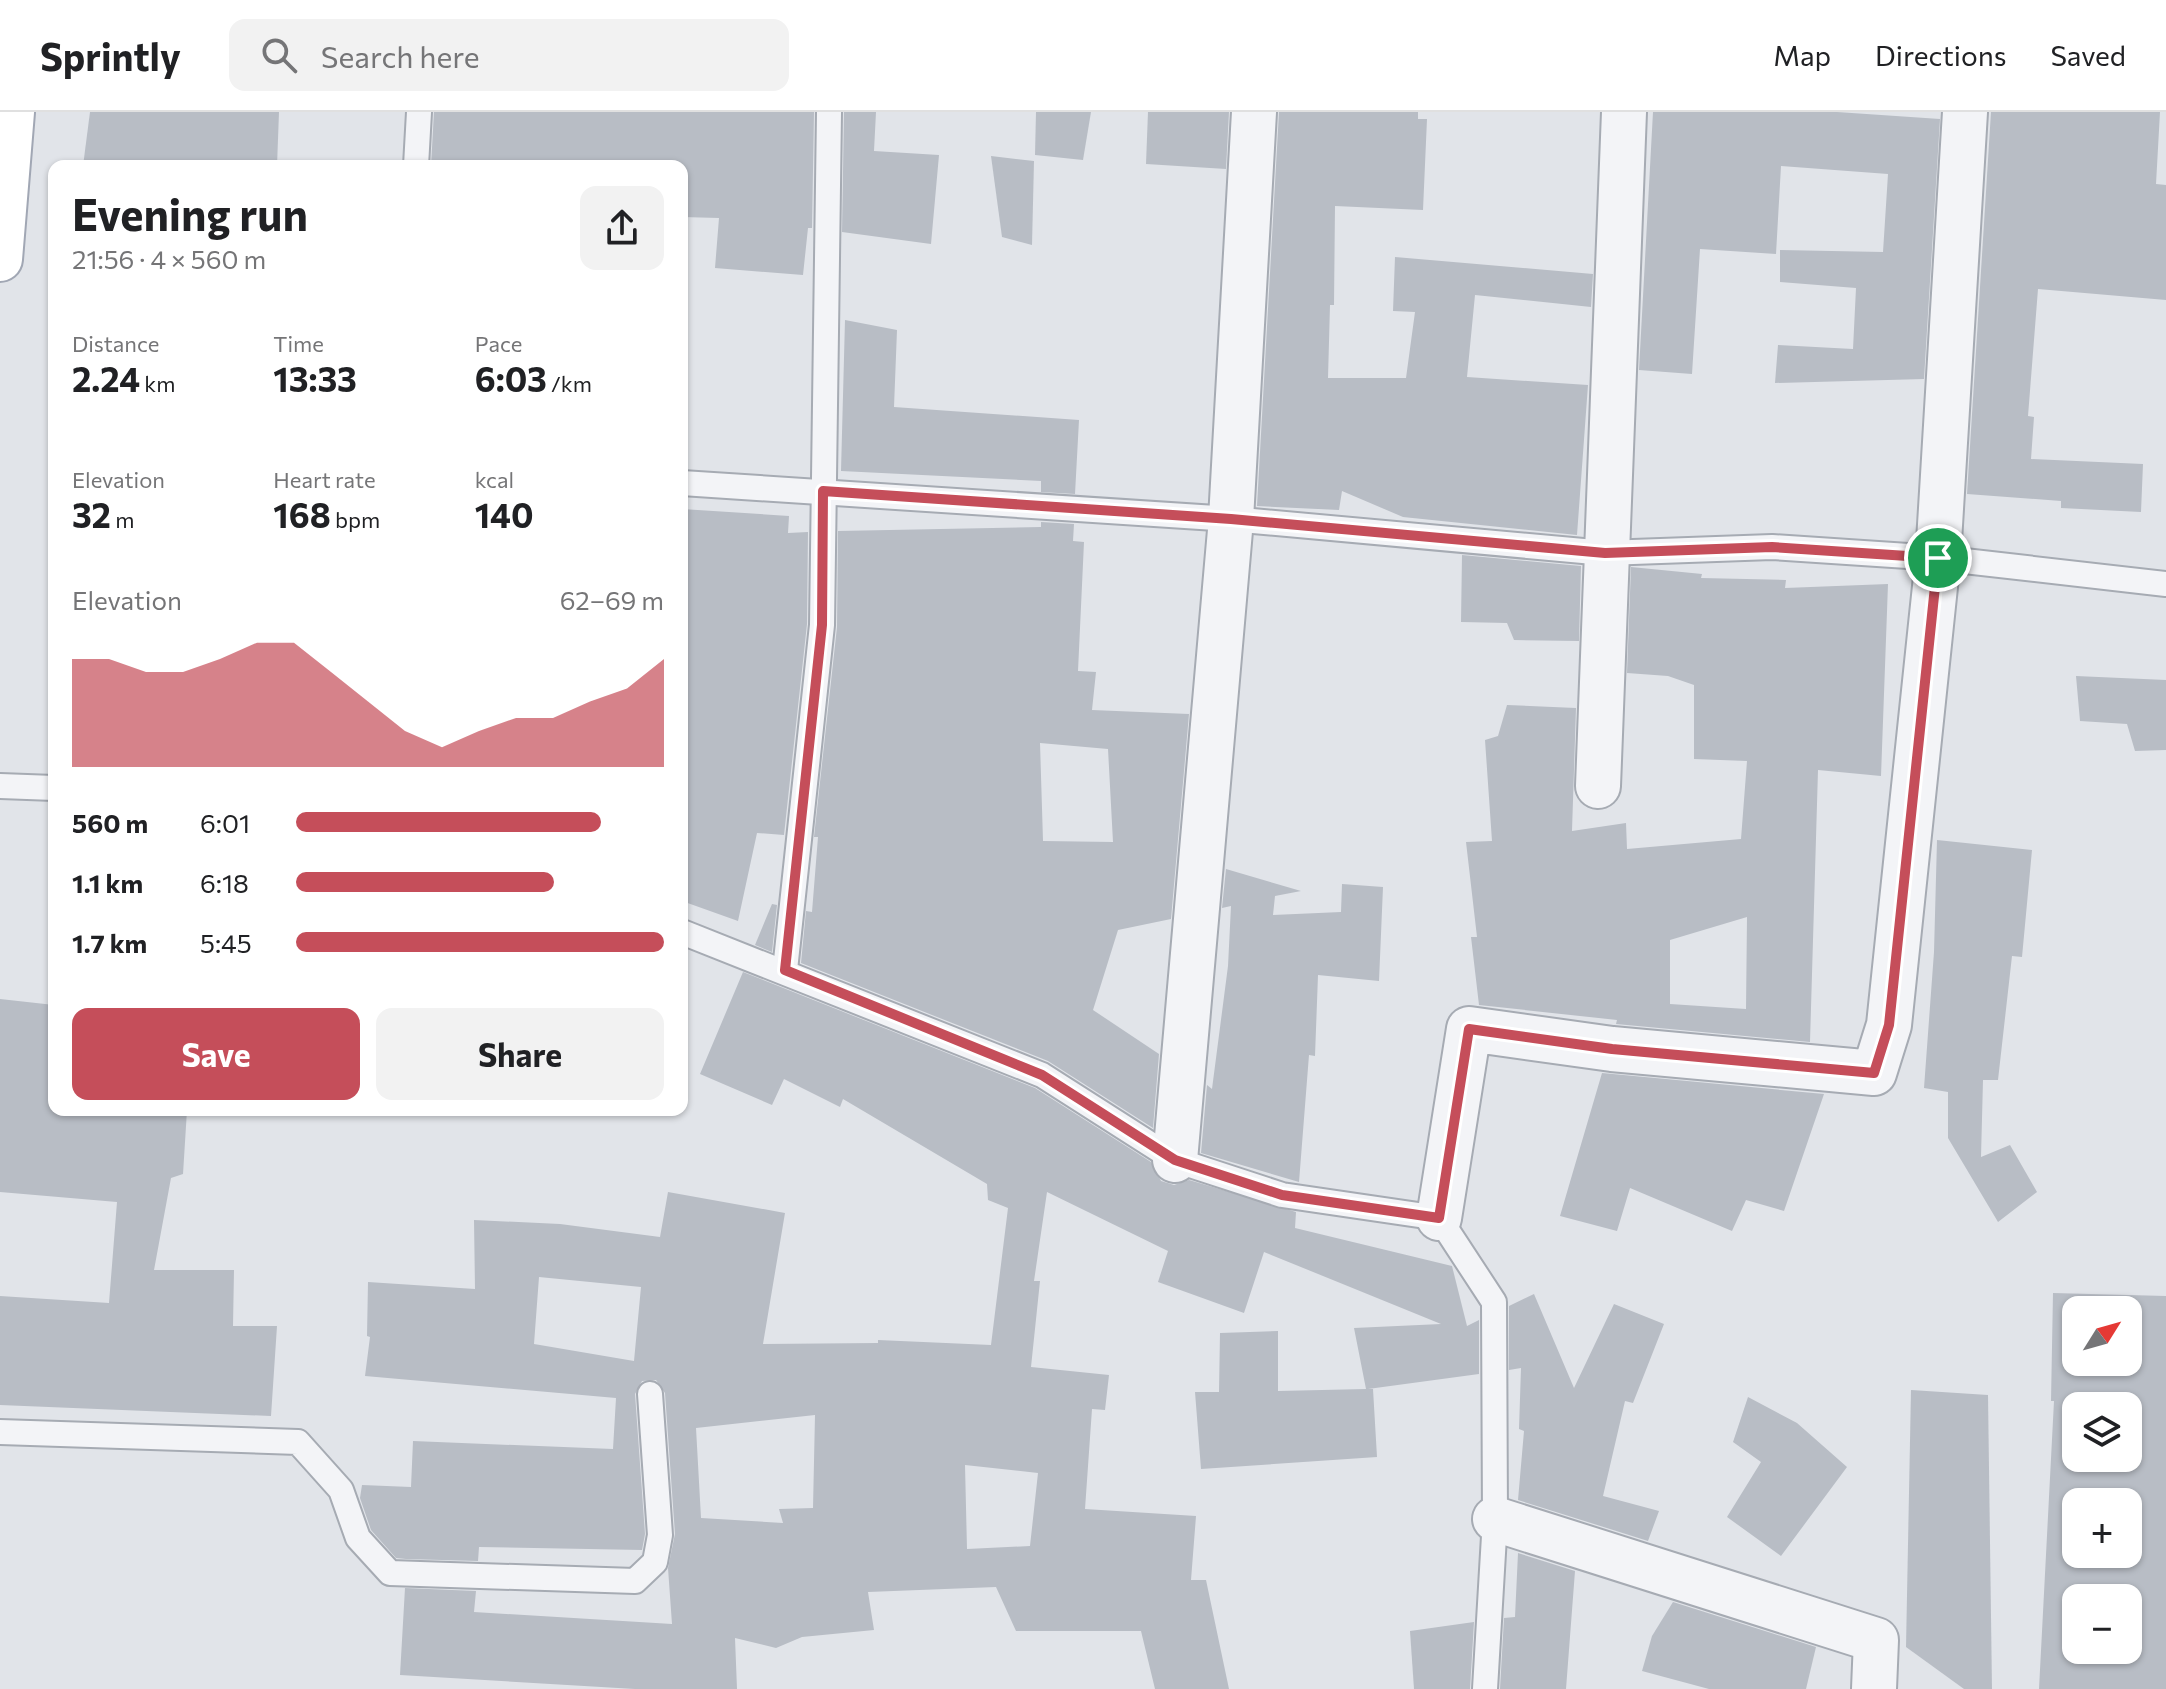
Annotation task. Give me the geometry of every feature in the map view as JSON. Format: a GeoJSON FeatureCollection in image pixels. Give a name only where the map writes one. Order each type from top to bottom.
{"type":"FeatureCollection","features":[{"type":"Feature","properties":{"kind":"main road"},"geometry":{"type":"LineString","coordinates":[[0,259],[12,112]]}},
{"type":"Feature","properties":{"kind":"street"},"geometry":{"type":"LineString","coordinates":[[1175,1160],[1231,519],[1254,112]]}},
{"type":"Feature","properties":{"kind":"street"},"geometry":{"type":"LineString","coordinates":[[1598,786],[1624,112]]}},
{"type":"Feature","properties":{"kind":"street"},"geometry":{"type":"LineString","coordinates":[[1439,1218],[1469,1029],[1612,1049],[1874,1073],[1889,1025],[1938,558],[1965,112]]}},
{"type":"Feature","properties":{"kind":"street"},"geometry":{"type":"LineString","coordinates":[[1495,1519],[1876,1640],[1874,1689]]}},
{"type":"Feature","properties":{"kind":"lane"},"geometry":{"type":"LineString","coordinates":[[416,160],[419,112]]}},
{"type":"Feature","properties":{"kind":"lane"},"geometry":{"type":"LineString","coordinates":[[785,970],[822,625],[829,112]]}},
{"type":"Feature","properties":{"kind":"lane"},"geometry":{"type":"LineString","coordinates":[[688,483],[1231,519],[1605,553],[1772,547],[1938,558],[2166,584]]}},
{"type":"Feature","properties":{"kind":"lane"},"geometry":{"type":"LineString","coordinates":[[0,786],[48,788]]}},
{"type":"Feature","properties":{"kind":"lane"},"geometry":{"type":"LineString","coordinates":[[688,934],[785,970],[1042,1075],[1175,1160],[1282,1195],[1439,1218],[1494,1302],[1495,1519],[1485,1689]]}},
{"type":"Feature","properties":{"kind":"lane"},"geometry":{"type":"LineString","coordinates":[[0,1432],[298,1442],[341,1490],[358,1538],[390,1573],[635,1581],[655,1562],[660,1535],[650,1394]]}},
{"type":"Feature","properties":{"kind":"building"},"geometry":{"type":"Polygon","coordinates":[[[90,112],[279,112],[277,160],[84,160],[90,112]]]}},
{"type":"Feature","properties":{"kind":"building"},"geometry":{"type":"Polygon","coordinates":[[[434,112],[814,112],[812,228],[808,228],[803,275],[715,268],[719,218],[688,217],[688,160],[431,160],[434,112]]]}},
{"type":"Feature","properties":{"kind":"building"},"geometry":{"type":"Polygon","coordinates":[[[844,112],[876,112],[874,151],[939,155],[931,244],[842,232],[844,112]]]}},
{"type":"Feature","properties":{"kind":"building"},"geometry":{"type":"Polygon","coordinates":[[[1036,112],[1091,112],[1083,160],[1035,155],[1036,112]]]}},
{"type":"Feature","properties":{"kind":"building"},"geometry":{"type":"Polygon","coordinates":[[[1148,112],[1229,112],[1226,169],[1146,164],[1148,112]]]}},
{"type":"Feature","properties":{"kind":"building"},"geometry":{"type":"Polygon","coordinates":[[[1279,112],[1418,112],[1418,119],[1427,119],[1423,210],[1335,206],[1334,305],[1330,305],[1328,378],[1406,378],[1415,312],[1393,311],[1395,257],[1593,274],[1591,307],[1475,295],[1467,377],[1588,385],[1577,535],[1403,517],[1342,491],[1339,510],[1257,506],[1279,112]]]}},
{"type":"Feature","properties":{"kind":"building"},"geometry":{"type":"Polygon","coordinates":[[[1653,112],[1837,112],[1940,119],[1924,379],[1775,383],[1778,345],[1853,349],[1856,288],[1780,282],[1780,250],[1883,252],[1888,174],[1781,166],[1776,254],[1700,249],[1692,374],[1639,370],[1653,112]]]}},
{"type":"Feature","properties":{"kind":"building"},"geometry":{"type":"Polygon","coordinates":[[[1991,112],[2160,112],[2156,184],[2166,185],[2166,300],[2038,289],[2028,416],[2034,417],[2031,459],[2143,464],[2141,512],[2061,508],[2061,501],[1967,494],[1991,112]]]}},
{"type":"Feature","properties":{"kind":"building"},"geometry":{"type":"Polygon","coordinates":[[[991,156],[1034,161],[1032,245],[1002,237],[991,156]]]}},
{"type":"Feature","properties":{"kind":"building"},"geometry":{"type":"Polygon","coordinates":[[[845,320],[897,330],[894,407],[1079,420],[1075,494],[1041,492],[1041,481],[841,471],[845,320]]]}},
{"type":"Feature","properties":{"kind":"building"},"geometry":{"type":"Polygon","coordinates":[[[688,509],[789,516],[788,533],[808,532],[807,624],[784,835],[757,833],[738,921],[688,903],[688,509]]]}},
{"type":"Feature","properties":{"kind":"building"},"geometry":{"type":"Polygon","coordinates":[[[1041,522],[1074,524],[1073,541],[1084,542],[1078,671],[1096,672],[1092,710],[1189,714],[1171,919],[1118,930],[1093,1010],[1159,1054],[1153,1128],[1048,1061],[801,963],[806,911],[812,912],[818,837],[814,837],[837,627],[838,531],[1041,527],[1041,522]],[[1040,743],[1043,841],[1113,842],[1108,749],[1040,743]]]}},
{"type":"Feature","properties":{"kind":"building"},"geometry":{"type":"Polygon","coordinates":[[[1462,555],[1581,566],[1579,641],[1514,640],[1507,623],[1461,622],[1462,555]]]}},
{"type":"Feature","properties":{"kind":"building"},"geometry":{"type":"Polygon","coordinates":[[[1631,567],[1702,574],[1701,578],[1786,580],[1785,588],[1888,584],[1881,776],[1818,770],[1810,1042],[1616,1024],[1617,1020],[1479,1005],[1471,937],[1477,937],[1466,842],[1492,841],[1485,740],[1498,736],[1507,705],[1576,708],[1572,831],[1626,823],[1627,849],[1741,839],[1747,761],[1694,759],[1694,685],[1668,676],[1627,673],[1631,567]],[[1747,917],[1670,940],[1670,1004],[1746,1009],[1747,917]]]}},
{"type":"Feature","properties":{"kind":"building"},"geometry":{"type":"Polygon","coordinates":[[[2076,676],[2166,680],[2166,750],[2135,751],[2127,724],[2080,721],[2076,676]]]}},
{"type":"Feature","properties":{"kind":"building"},"geometry":{"type":"Polygon","coordinates":[[[1937,840],[2032,850],[2022,957],[2012,956],[1998,1080],[1983,1080],[1981,1157],[2010,1145],[2037,1192],[1998,1222],[1948,1138],[1948,1092],[1924,1088],[1934,952],[1937,840]]]}},
{"type":"Feature","properties":{"kind":"building"},"geometry":{"type":"Polygon","coordinates":[[[1226,869],[1301,891],[1275,896],[1273,915],[1341,912],[1342,884],[1383,887],[1379,981],[1318,975],[1315,1056],[1309,1055],[1299,1182],[1201,1153],[1207,1085],[1212,1089],[1228,966],[1231,906],[1222,908],[1226,869]]]}},
{"type":"Feature","properties":{"kind":"building"},"geometry":{"type":"Polygon","coordinates":[[[772,904],[777,905],[772,952],[755,945],[772,904]]]}},
{"type":"Feature","properties":{"kind":"building"},"geometry":{"type":"Polygon","coordinates":[[[743,972],[1035,1088],[1151,1162],[1161,1181],[1174,1185],[1189,1180],[1296,1212],[1295,1228],[1452,1266],[1467,1326],[1479,1320],[1479,1374],[1368,1389],[1373,1389],[1377,1457],[1201,1469],[1195,1392],[1219,1392],[1220,1333],[1278,1331],[1278,1391],[1366,1389],[1354,1328],[1441,1324],[1264,1252],[1244,1313],[1158,1282],[1168,1251],[1047,1192],[1034,1281],[1040,1281],[1031,1367],[1109,1375],[1105,1410],[1092,1409],[1085,1509],[1196,1516],[1191,1580],[1206,1580],[1229,1689],[1155,1689],[1141,1631],[1016,1631],[996,1587],[868,1592],[874,1630],[802,1637],[776,1648],[735,1638],[737,1689],[635,1689],[400,1675],[405,1588],[476,1591],[474,1612],[672,1624],[668,1568],[675,1534],[665,1393],[656,1380],[642,1381],[635,1394],[645,1534],[642,1550],[479,1547],[478,1561],[406,1559],[396,1558],[371,1530],[360,1498],[362,1485],[411,1487],[413,1441],[613,1449],[616,1398],[365,1376],[370,1337],[367,1336],[368,1282],[475,1289],[474,1220],[560,1224],[660,1237],[668,1192],[785,1213],[763,1344],[878,1343],[878,1340],[991,1345],[1008,1208],[988,1200],[987,1184],[843,1099],[840,1107],[784,1079],[772,1105],[700,1074],[743,972]],[[539,1277],[534,1344],[634,1361],[641,1287],[539,1277]],[[815,1415],[696,1428],[701,1518],[783,1523],[779,1509],[813,1508],[815,1415]],[[965,1465],[967,1549],[1030,1546],[1038,1473],[965,1465]]]}},
{"type":"Feature","properties":{"kind":"building"},"geometry":{"type":"Polygon","coordinates":[[[0,999],[48,1004],[48,1116],[187,1116],[183,1174],[171,1178],[154,1270],[234,1270],[233,1326],[277,1326],[271,1416],[0,1405],[0,1296],[109,1303],[117,1202],[0,1192],[0,999]]]}},
{"type":"Feature","properties":{"kind":"building"},"geometry":{"type":"Polygon","coordinates":[[[1602,1073],[1824,1094],[1784,1211],[1746,1200],[1732,1231],[1630,1188],[1617,1231],[1560,1216],[1602,1073]]]}},
{"type":"Feature","properties":{"kind":"building"},"geometry":{"type":"Polygon","coordinates":[[[2053,1293],[2166,1296],[2166,1689],[2039,1689],[2054,1401],[2051,1401],[2053,1293]]]}},
{"type":"Feature","properties":{"kind":"building"},"geometry":{"type":"Polygon","coordinates":[[[1534,1294],[1574,1388],[1614,1304],[1664,1324],[1633,1403],[1625,1401],[1603,1496],[1659,1511],[1648,1541],[1518,1500],[1524,1431],[1519,1429],[1521,1368],[1509,1370],[1509,1306],[1534,1294]]]}},
{"type":"Feature","properties":{"kind":"building"},"geometry":{"type":"Polygon","coordinates":[[[1911,1390],[1988,1395],[1992,1689],[1964,1689],[1906,1647],[1911,1390]]]}},
{"type":"Feature","properties":{"kind":"building"},"geometry":{"type":"Polygon","coordinates":[[[1748,1397],[1797,1423],[1847,1467],[1781,1556],[1727,1517],[1761,1462],[1733,1442],[1748,1397]]]}},
{"type":"Feature","properties":{"kind":"building"},"geometry":{"type":"Polygon","coordinates":[[[1518,1553],[1575,1571],[1566,1689],[1500,1689],[1504,1618],[1515,1617],[1518,1553]]]}},
{"type":"Feature","properties":{"kind":"building"},"geometry":{"type":"Polygon","coordinates":[[[1673,1602],[1816,1647],[1806,1689],[1709,1689],[1642,1671],[1652,1636],[1673,1602]]]}},
{"type":"Feature","properties":{"kind":"building"},"geometry":{"type":"Polygon","coordinates":[[[1474,1622],[1470,1689],[1414,1689],[1410,1631],[1474,1622]]]}},
{"type":"Feature","properties":{"kind":"route"},"geometry":{"type":"LineString","coordinates":[[823,491],[1231,519],[1605,553],[1772,547],[1938,558],[1889,1025],[1874,1073],[1612,1049],[1469,1029],[1439,1218],[1282,1195],[1175,1160],[1042,1075],[785,970],[822,625],[823,491]]}}]}
